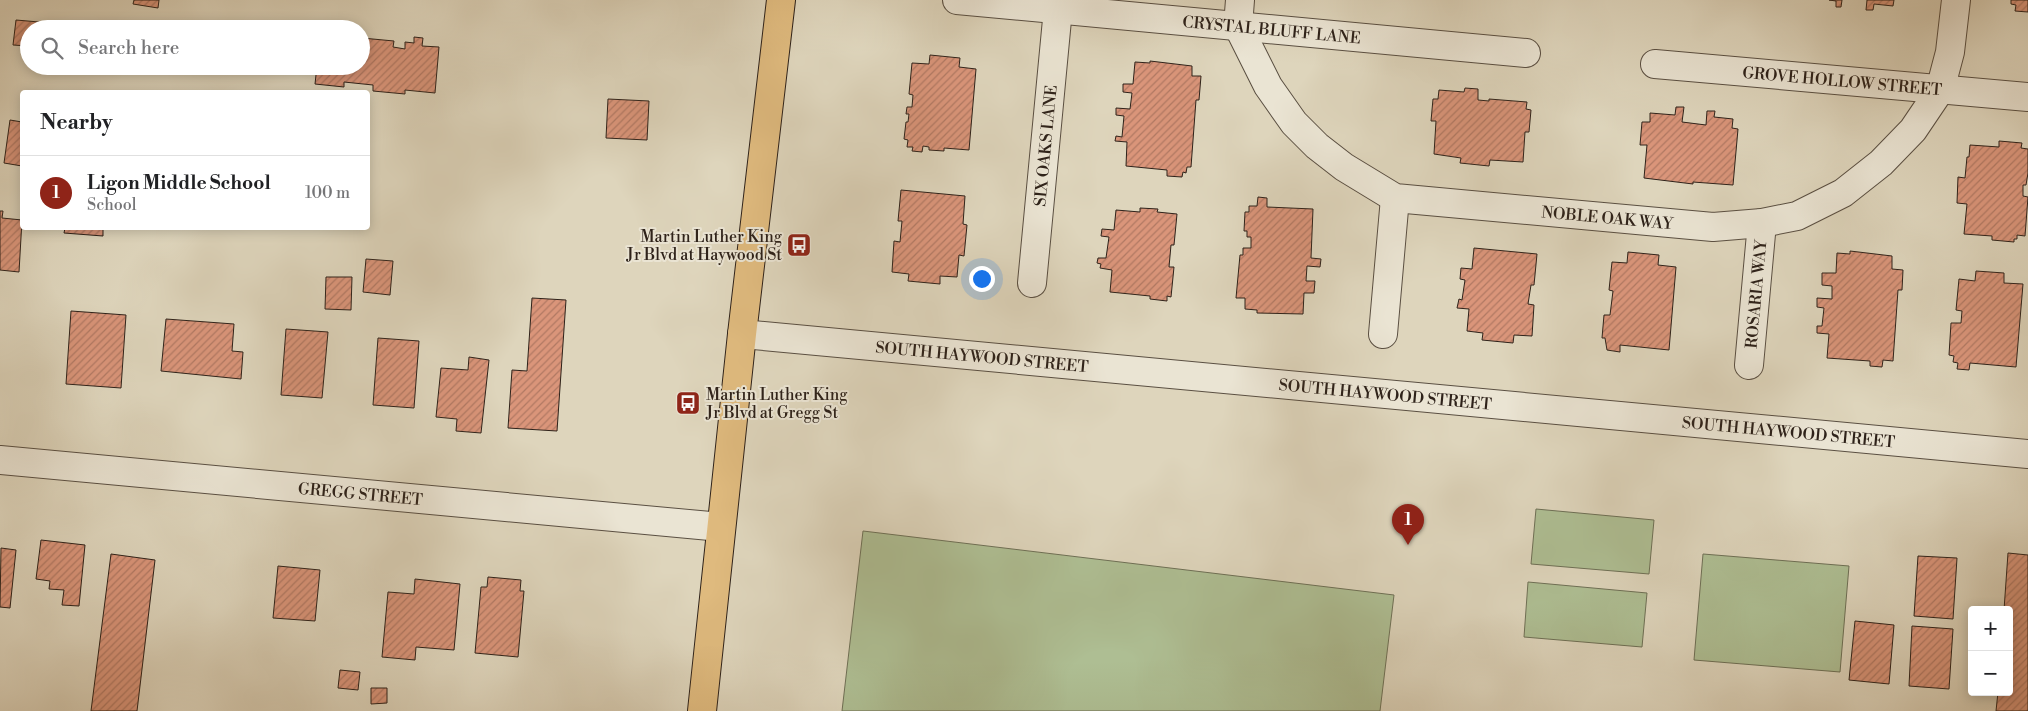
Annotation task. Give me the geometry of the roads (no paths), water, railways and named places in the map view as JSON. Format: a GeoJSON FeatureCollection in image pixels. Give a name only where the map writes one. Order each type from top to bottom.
{"type":"FeatureCollection","features":[{"type":"Feature","properties":{"kind":"main road"},"geometry":{"type":"LineString","coordinates":[[702,711],[742,334],[781,0]]}},
{"type":"Feature","properties":{"kind":"street","name":"CRYSTAL BLUFF LANE"},"geometry":{"type":"LineString","coordinates":[[957,0],[1058,10],[1239,13],[1526,53]]}},
{"type":"Feature","properties":{"kind":"street","name":"NOBLE OAK WAY"},"geometry":{"type":"LineString","coordinates":[[1239,13],[1268,86],[1294,123],[1317,146],[1344,167],[1395,198],[1713,227],[1762,223],[1797,216],[1843,193],[1881,163],[1913,130],[1940,90],[1950,52],[1956,0]]}},
{"type":"Feature","properties":{"kind":"street","name":"SIX OAKS LANE"},"geometry":{"type":"LineString","coordinates":[[1032,283],[1058,10]]}},
{"type":"Feature","properties":{"kind":"street","name":"GROVE HOLLOW STREET"},"geometry":{"type":"LineString","coordinates":[[1656,64],[2028,97]]}},
{"type":"Feature","properties":{"kind":"street"},"geometry":{"type":"LineString","coordinates":[[1383,334],[1395,198]]}},
{"type":"Feature","properties":{"kind":"street","name":"ROSARIA WAY"},"geometry":{"type":"LineString","coordinates":[[1749,365],[1762,223]]}},
{"type":"Feature","properties":{"kind":"street","name":"SOUTH HAYWOOD STREET"},"geometry":{"type":"LineString","coordinates":[[742,334],[2028,454]]}},
{"type":"Feature","properties":{"kind":"street","name":"GREGG STREET"},"geometry":{"type":"LineString","coordinates":[[0,460],[722,527]]}},
{"type":"Feature","properties":{"kind":"place","name":"Martin Luther King Jr Blvd at Haywood St"},"geometry":{"type":"Point","coordinates":[799,245]}},
{"type":"Feature","properties":{"kind":"place","name":"Martin Luther King Jr Blvd at Gregg St"},"geometry":{"type":"Point","coordinates":[688,403]}},
{"type":"Feature","properties":{"kind":"place","name":"Ligon Middle School"},"geometry":{"type":"Point","coordinates":[1408,545]}}]}
